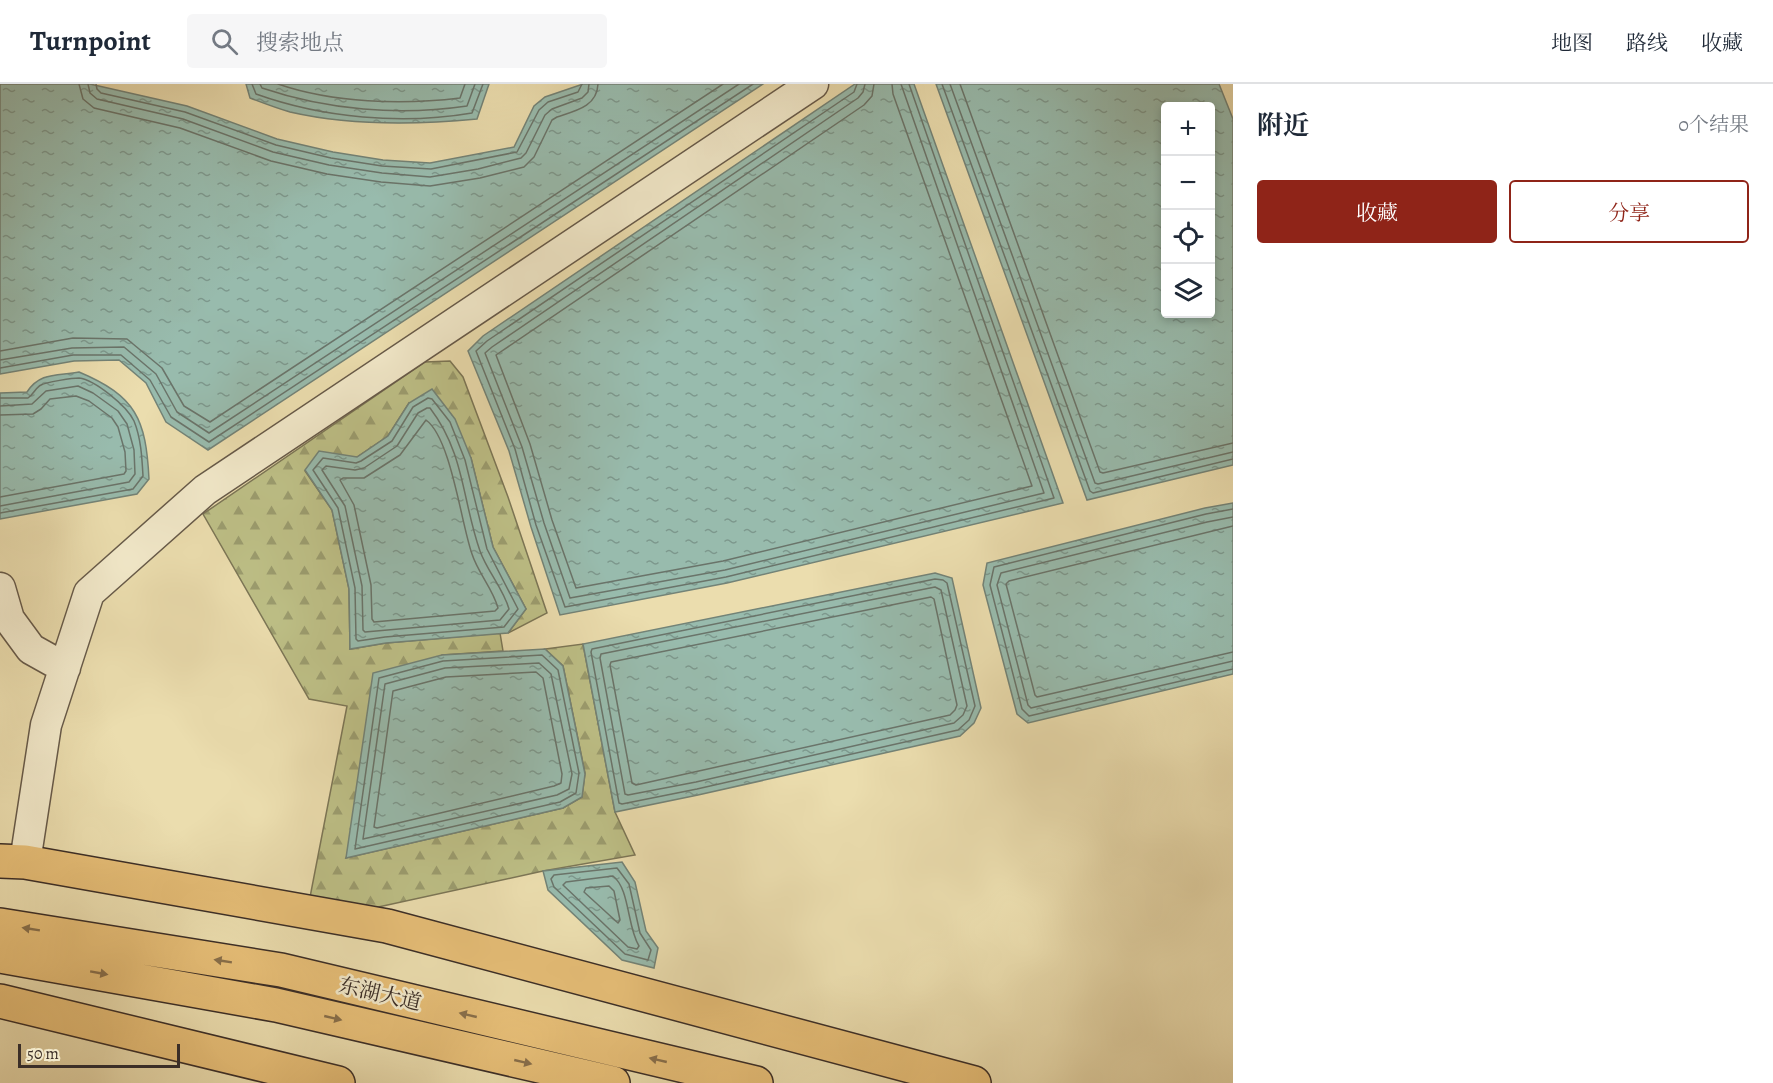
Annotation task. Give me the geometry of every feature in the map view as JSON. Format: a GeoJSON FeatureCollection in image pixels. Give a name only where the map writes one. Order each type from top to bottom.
{"type":"FeatureCollection","features":[{"type":"Feature","properties":{"kind":"highway"},"geometry":{"type":"LineString","coordinates":[[13,862],[387,926],[974,1083]]}},
{"type":"Feature","properties":{"kind":"highway","name":"东湖大道"},"geometry":{"type":"LineString","coordinates":[[0,925],[281,970],[756,1083]]}},
{"type":"Feature","properties":{"kind":"highway","name":"东湖大道"},"geometry":{"type":"LineString","coordinates":[[0,956],[276,1005],[613,1083]]}},
{"type":"Feature","properties":{"kind":"highway"},"geometry":{"type":"LineString","coordinates":[[0,1001],[338,1083]]}},
{"type":"Feature","properties":{"kind":"lane"},"geometry":{"type":"LineString","coordinates":[[13,862],[46,725],[89,593],[205,490],[813,84]]}},
{"type":"Feature","properties":{"kind":"lane"},"geometry":{"type":"LineString","coordinates":[[0,588],[9,619],[31,649],[64,668]]}},
{"type":"Feature","properties":{"kind":"green space"},"geometry":{"type":"Polygon","coordinates":[[[450,361],[463,377],[508,497],[547,613],[508,633],[526,609],[493,547],[471,458],[409,403],[388,436],[357,457],[305,471],[332,510],[349,589],[350,649],[386,643],[500,633],[503,651],[442,655],[346,858],[563,808],[582,797],[585,773],[563,666],[545,649],[583,644],[615,812],[635,855],[543,871],[305,923],[347,706],[309,699],[203,514],[425,362],[450,361]]]}},
{"type":"Feature","properties":{"kind":"water"},"geometry":{"type":"Polygon","coordinates":[[[0,84],[90,84],[187,106],[277,139],[333,152],[383,160],[430,163],[514,147],[534,106],[545,97],[583,84],[763,84],[208,450],[166,422],[146,383],[119,360],[74,361],[0,374],[0,84]]]}},
{"type":"Feature","properties":{"kind":"water"},"geometry":{"type":"Polygon","coordinates":[[[246,84],[489,84],[477,119],[383,123],[336,120],[290,112],[250,98],[246,84]]]}},
{"type":"Feature","properties":{"kind":"water"},"geometry":{"type":"Polygon","coordinates":[[[855,84],[914,84],[1063,503],[727,583],[560,615],[509,451],[468,351],[483,336],[855,84]]]}},
{"type":"Feature","properties":{"kind":"water"},"geometry":{"type":"Polygon","coordinates":[[[936,84],[1219,84],[1233,119],[1233,465],[1087,500],[936,84]]]}},
{"type":"Feature","properties":{"kind":"water"},"geometry":{"type":"Polygon","coordinates":[[[79,372],[114,390],[134,412],[145,440],[149,479],[137,494],[0,519],[0,393],[27,392],[43,378],[79,372]]]}},
{"type":"Feature","properties":{"kind":"water"},"geometry":{"type":"Polygon","coordinates":[[[432,389],[455,419],[471,458],[493,547],[526,609],[508,633],[386,643],[350,649],[349,589],[332,510],[305,470],[319,451],[357,457],[388,436],[409,403],[432,389]]]}},
{"type":"Feature","properties":{"kind":"water"},"geometry":{"type":"Polygon","coordinates":[[[1233,503],[1233,674],[1028,723],[1017,714],[983,585],[987,563],[1233,503]]]}},
{"type":"Feature","properties":{"kind":"water"},"geometry":{"type":"Polygon","coordinates":[[[935,573],[952,578],[981,708],[974,723],[960,736],[615,812],[583,644],[935,573]]]}},
{"type":"Feature","properties":{"kind":"water"},"geometry":{"type":"Polygon","coordinates":[[[545,649],[563,666],[585,774],[582,797],[563,808],[346,858],[373,673],[442,655],[545,649]]]}},
{"type":"Feature","properties":{"kind":"water"},"geometry":{"type":"Polygon","coordinates":[[[622,862],[635,882],[646,931],[658,948],[654,968],[622,960],[548,890],[543,871],[622,862]]]}}]}
